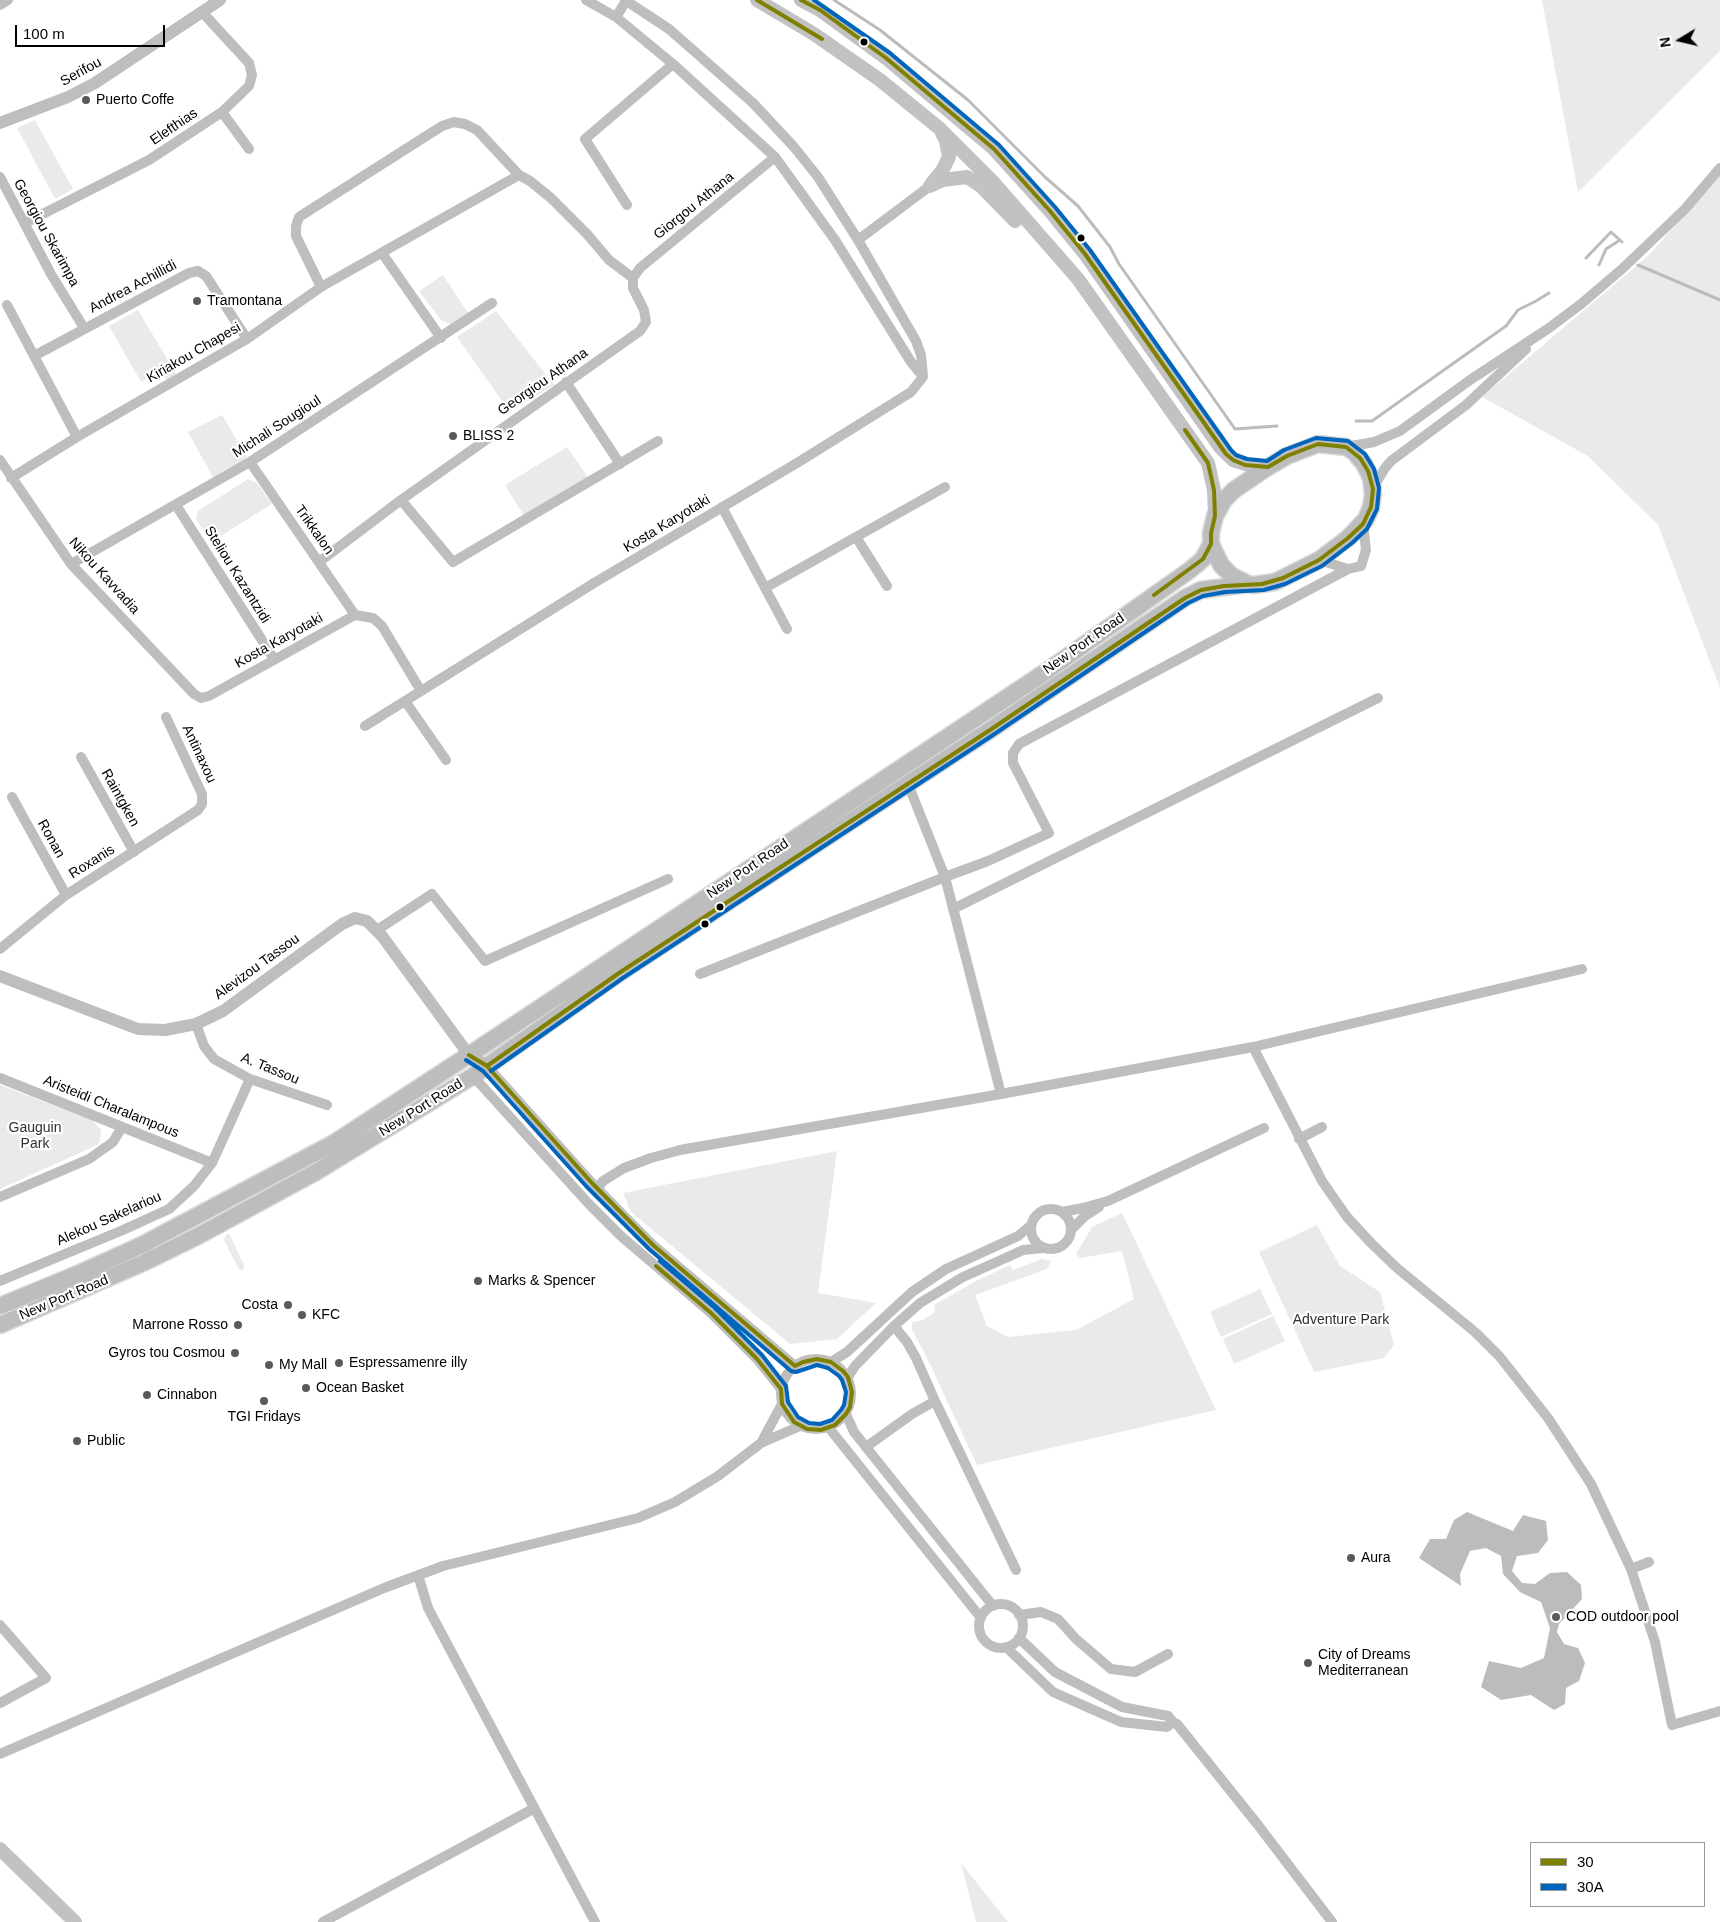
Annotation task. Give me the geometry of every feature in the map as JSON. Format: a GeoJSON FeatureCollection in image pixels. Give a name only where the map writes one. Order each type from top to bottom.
{"type":"FeatureCollection","features":[{"type":"Feature","properties":{"kind":"main road"},"geometry":{"type":"LineString","coordinates":[[757,0],[814,34],[880,80],[939,128],[994,183],[1078,279],[1208,463],[1214,490],[1215,516],[1211,533],[1211,544],[1221,565],[1232,576],[1248,584],[1275,582],[1319,560],[1363,524],[1371,507],[1373,488],[1364,464],[1354,452],[1346,447],[1318,444],[1287,456],[1234,490],[1224,500],[1215,516]]}},
{"type":"Feature","properties":{"kind":"main road"},"geometry":{"type":"LineString","coordinates":[[801,0],[820,10],[886,58],[994,149],[1050,211],[1085,254],[1220,447],[1233,460],[1255,467],[1268,467]]}},
{"type":"Feature","properties":{"kind":"main road"},"geometry":{"type":"LineString","coordinates":[[930,186],[942,171],[949,157],[946,141],[939,128]]}},
{"type":"Feature","properties":{"kind":"main road"},"geometry":{"type":"LineString","coordinates":[[930,186],[943,180],[967,177],[982,187],[1036,242],[1078,279]]}},
{"type":"Feature","properties":{"kind":"main road","name":"New Port Road"},"geometry":{"type":"LineString","coordinates":[[0,1306],[142,1245],[334,1143],[1047,671],[1190,570],[1202,559],[1211,544]]}},
{"type":"Feature","properties":{"kind":"main road","name":"New Port Road"},"geometry":{"type":"LineString","coordinates":[[0,1325],[102,1282],[205,1232],[316,1172],[473,1076],[620,973],[908,784],[1185,598],[1201,590],[1248,584]]}},
{"type":"Feature","properties":{"kind":"main road"},"geometry":{"type":"LineString","coordinates":[[0,1849],[75,1922]]}},
{"type":"Feature","properties":{"kind":"street"},"geometry":{"type":"LineString","coordinates":[[0,6],[8,0]]}},
{"type":"Feature","properties":{"kind":"street","name":"Serifou"},"geometry":{"type":"LineString","coordinates":[[0,123],[68,97],[95,83],[220,0]]}},
{"type":"Feature","properties":{"kind":"street"},"geometry":{"type":"LineString","coordinates":[[586,0],[616,17],[673,64],[775,157],[835,240],[910,362],[923,377]]}},
{"type":"Feature","properties":{"kind":"street"},"geometry":{"type":"LineString","coordinates":[[616,17],[626,0],[669,29],[753,103],[794,147],[818,177],[858,240],[916,340],[921,355],[923,377]]}},
{"type":"Feature","properties":{"kind":"street","name":"Elefthias"},"geometry":{"type":"LineString","coordinates":[[25,223],[149,160],[222,112],[249,86],[252,75],[250,63],[202,12]]}},
{"type":"Feature","properties":{"kind":"street"},"geometry":{"type":"LineString","coordinates":[[626,205],[585,139],[673,64]]}},
{"type":"Feature","properties":{"kind":"street"},"geometry":{"type":"LineString","coordinates":[[222,112],[249,149]]}},
{"type":"Feature","properties":{"kind":"street"},"geometry":{"type":"LineString","coordinates":[[322,287],[296,236],[296,226],[299,217],[442,126],[454,122],[465,124],[477,130],[519,175],[530,181],[551,198],[587,234],[608,260],[633,278]]}},
{"type":"Feature","properties":{"kind":"street","name":"Giorgou Athana"},"geometry":{"type":"LineString","coordinates":[[633,278],[640,268],[775,157]]}},
{"type":"Feature","properties":{"kind":"street"},"geometry":{"type":"LineString","coordinates":[[1346,447],[1374,442],[1400,431],[1470,380],[1549,328],[1622,269],[1684,209],[1720,168]]}},
{"type":"Feature","properties":{"kind":"street","name":"Kiriakou Chapesi"},"geometry":{"type":"LineString","coordinates":[[11,478],[247,339],[322,287],[519,175]]}},
{"type":"Feature","properties":{"kind":"street","name":"Georgiou Skarimpa"},"geometry":{"type":"LineString","coordinates":[[0,177],[51,274],[84,328]]}},
{"type":"Feature","properties":{"kind":"street"},"geometry":{"type":"LineString","coordinates":[[858,240],[930,186]]}},
{"type":"Feature","properties":{"kind":"street"},"geometry":{"type":"LineString","coordinates":[[382,253],[441,338]]}},
{"type":"Feature","properties":{"kind":"street","name":"Andrea Achillidi"},"geometry":{"type":"LineString","coordinates":[[34,356],[189,273],[198,271],[206,276],[247,339]]}},
{"type":"Feature","properties":{"kind":"street","name":"Georgiou Athana"},"geometry":{"type":"LineString","coordinates":[[318,562],[401,500],[640,331],[646,322],[644,310],[633,288],[633,278]]}},
{"type":"Feature","properties":{"kind":"street","name":"Michali Sougioul"},"geometry":{"type":"LineString","coordinates":[[71,564],[250,462],[492,303]]}},
{"type":"Feature","properties":{"kind":"street"},"geometry":{"type":"LineString","coordinates":[[7,305],[78,437]]}},
{"type":"Feature","properties":{"kind":"street"},"geometry":{"type":"LineString","coordinates":[[1373,488],[1391,461],[1466,405],[1549,328]]}},
{"type":"Feature","properties":{"kind":"street","name":"Kosta Karyotaki"},"geometry":{"type":"LineString","coordinates":[[365,726],[594,583],[911,392],[923,377]]}},
{"type":"Feature","properties":{"kind":"street"},"geometry":{"type":"LineString","coordinates":[[566,382],[620,464]]}},
{"type":"Feature","properties":{"kind":"street"},"geometry":{"type":"LineString","coordinates":[[401,500],[454,562],[658,442]]}},
{"type":"Feature","properties":{"kind":"street","name":"Nikou Kavvadia"},"geometry":{"type":"LineString","coordinates":[[0,460],[71,564],[194,694],[201,698]]}},
{"type":"Feature","properties":{"kind":"street","name":"Trikkalon"},"geometry":{"type":"LineString","coordinates":[[250,462],[355,615]]}},
{"type":"Feature","properties":{"kind":"street"},"geometry":{"type":"LineString","coordinates":[[765,588],[945,487]]}},
{"type":"Feature","properties":{"kind":"street","name":"Steliou Kazantzidi"},"geometry":{"type":"LineString","coordinates":[[176,505],[274,659]]}},
{"type":"Feature","properties":{"kind":"street"},"geometry":{"type":"LineString","coordinates":[[722,507],[787,629]]}},
{"type":"Feature","properties":{"kind":"street"},"geometry":{"type":"LineString","coordinates":[[700,974],[988,861],[1049,833],[1013,763],[1012,753],[1019,744],[1348,569],[1361,566],[1366,550],[1363,524]]}},
{"type":"Feature","properties":{"kind":"street"},"geometry":{"type":"LineString","coordinates":[[856,537],[887,586]]}},
{"type":"Feature","properties":{"kind":"street"},"geometry":{"type":"LineString","coordinates":[[1319,560],[1348,569]]}},
{"type":"Feature","properties":{"kind":"street"},"geometry":{"type":"LineString","coordinates":[[355,615],[373,618],[382,626],[421,691]]}},
{"type":"Feature","properties":{"kind":"street","name":"Kosta Karyotaki"},"geometry":{"type":"LineString","coordinates":[[201,698],[209,696],[355,615]]}},
{"type":"Feature","properties":{"kind":"street"},"geometry":{"type":"LineString","coordinates":[[953,908],[1378,698]]}},
{"type":"Feature","properties":{"kind":"street"},"geometry":{"type":"LineString","coordinates":[[405,701],[446,760]]}},
{"type":"Feature","properties":{"kind":"street","name":"Antinaxou"},"geometry":{"type":"LineString","coordinates":[[166,717],[202,794],[202,804]]}},
{"type":"Feature","properties":{"kind":"street","name":"Raintgken"},"geometry":{"type":"LineString","coordinates":[[81,757],[134,852]]}},
{"type":"Feature","properties":{"kind":"street"},"geometry":{"type":"LineString","coordinates":[[908,784],[945,877],[1001,1094]]}},
{"type":"Feature","properties":{"kind":"street","name":"Ronan"},"geometry":{"type":"LineString","coordinates":[[12,797],[66,895]]}},
{"type":"Feature","properties":{"kind":"street","name":"Roxanis"},"geometry":{"type":"LineString","coordinates":[[0,950],[66,895],[198,810],[202,804]]}},
{"type":"Feature","properties":{"kind":"street"},"geometry":{"type":"LineString","coordinates":[[377,930],[432,894],[485,961],[668,879]]}},
{"type":"Feature","properties":{"kind":"street","name":"Alevizou Tassou"},"geometry":{"type":"LineString","coordinates":[[0,976],[138,1029],[166,1030],[196,1024],[223,1011],[342,924],[355,918],[367,921],[377,930],[469,1055]]}},
{"type":"Feature","properties":{"kind":"street"},"geometry":{"type":"LineString","coordinates":[[597,1189],[603,1181],[624,1168],[680,1150],[1001,1094],[1252,1047],[1582,969]]}},
{"type":"Feature","properties":{"kind":"street","name":"A. Tassou"},"geometry":{"type":"LineString","coordinates":[[196,1024],[204,1046],[214,1059],[250,1079],[327,1105]]}},
{"type":"Feature","properties":{"kind":"street"},"geometry":{"type":"LineString","coordinates":[[1252,1047],[1322,1181],[1347,1216],[1365,1238],[1397,1268],[1475,1332],[1500,1357],[1548,1418],[1592,1484],[1631,1568],[1655,1642],[1672,1725],[1720,1711]]}},
{"type":"Feature","properties":{"kind":"street"},"geometry":{"type":"LineString","coordinates":[[469,1055],[487,1066],[597,1189],[653,1245],[795,1366]]}},
{"type":"Feature","properties":{"kind":"street"},"geometry":{"type":"LineString","coordinates":[[469,1055],[473,1076],[588,1203],[622,1237],[711,1313],[757,1359],[781,1389]]}},
{"type":"Feature","properties":{"kind":"street","name":"Aristeidi Charalampous"},"geometry":{"type":"LineString","coordinates":[[0,1078],[212,1162]]}},
{"type":"Feature","properties":{"kind":"street","name":"Alekou Sakelariou"},"geometry":{"type":"LineString","coordinates":[[0,1281],[169,1209],[194,1186],[212,1162],[250,1079]]}},
{"type":"Feature","properties":{"kind":"street"},"geometry":{"type":"LineString","coordinates":[[0,1197],[90,1159],[113,1142],[122,1127]]}},
{"type":"Feature","properties":{"kind":"street"},"geometry":{"type":"LineString","coordinates":[[1299,1139],[1322,1127]]}},
{"type":"Feature","properties":{"kind":"street"},"geometry":{"type":"LineString","coordinates":[[848,1378],[856,1366],[894,1326],[920,1303],[963,1277],[1023,1250],[1059,1248],[1067,1241],[1071,1230],[1085,1216],[1108,1201],[1264,1128]]}},
{"type":"Feature","properties":{"kind":"street"},"geometry":{"type":"LineString","coordinates":[[1062,1212],[1108,1201]]}},
{"type":"Feature","properties":{"kind":"street"},"geometry":{"type":"LineString","coordinates":[[1042,1248],[1031,1236],[1030,1226],[1034,1216],[1042,1210],[1052,1208],[1062,1212],[1069,1220],[1071,1230]]}},
{"type":"Feature","properties":{"kind":"street"},"geometry":{"type":"LineString","coordinates":[[831,1362],[847,1352],[912,1292],[946,1269],[1018,1236],[1030,1226]]}},
{"type":"Feature","properties":{"kind":"street"},"geometry":{"type":"LineString","coordinates":[[894,1326],[907,1342],[916,1358],[1016,1570]]}},
{"type":"Feature","properties":{"kind":"street"},"geometry":{"type":"LineString","coordinates":[[817,1359],[831,1362],[843,1371],[848,1378],[852,1392],[850,1407],[836,1425],[814,1430],[800,1426],[788,1417],[782,1404],[781,1389],[786,1376],[795,1366],[817,1359]]}},
{"type":"Feature","properties":{"kind":"street"},"geometry":{"type":"LineString","coordinates":[[866,1447],[912,1414],[935,1401]]}},
{"type":"Feature","properties":{"kind":"street"},"geometry":{"type":"LineString","coordinates":[[761,1443],[782,1404]]}},
{"type":"Feature","properties":{"kind":"street"},"geometry":{"type":"LineString","coordinates":[[846,1414],[854,1432],[993,1606]]}},
{"type":"Feature","properties":{"kind":"street"},"geometry":{"type":"LineString","coordinates":[[0,1754],[384,1588],[443,1566],[638,1518],[675,1502],[718,1476],[761,1443],[800,1426]]}},
{"type":"Feature","properties":{"kind":"street"},"geometry":{"type":"LineString","coordinates":[[829,1428],[981,1618]]}},
{"type":"Feature","properties":{"kind":"street"},"geometry":{"type":"LineString","coordinates":[[1631,1568],[1649,1562]]}},
{"type":"Feature","properties":{"kind":"street"},"geometry":{"type":"LineString","coordinates":[[418,1576],[428,1608],[533,1809],[595,1922]]}},
{"type":"Feature","properties":{"kind":"street"},"geometry":{"type":"LineString","coordinates":[[993,1606],[1010,1606],[1019,1615],[1022,1626],[1019,1638],[1006,1647],[991,1646],[983,1639],[979,1629],[981,1618],[993,1606]]}},
{"type":"Feature","properties":{"kind":"street"},"geometry":{"type":"LineString","coordinates":[[1019,1615],[1041,1612],[1058,1619],[1076,1639],[1111,1670],[1135,1672],[1168,1654]]}},
{"type":"Feature","properties":{"kind":"street"},"geometry":{"type":"LineString","coordinates":[[0,1625],[46,1678],[0,1704]]}},
{"type":"Feature","properties":{"kind":"street"},"geometry":{"type":"LineString","coordinates":[[1019,1638],[1055,1672],[1122,1707],[1168,1716],[1252,1818],[1332,1922]]}},
{"type":"Feature","properties":{"kind":"street"},"geometry":{"type":"LineString","coordinates":[[1006,1647],[1053,1692],[1121,1722],[1167,1727],[1173,1722]]}},
{"type":"Feature","properties":{"kind":"street"},"geometry":{"type":"LineString","coordinates":[[323,1922],[533,1809]]}},
{"type":"Feature","properties":{"kind":"green space"},"geometry":{"type":"Polygon","coordinates":[[[1542,0],[1720,0],[1720,51],[1578,192],[1542,0]]]}},
{"type":"Feature","properties":{"kind":"green space"},"geometry":{"type":"Polygon","coordinates":[[[35,120],[73,189],[55,199],[17,128],[35,120]]]}},
{"type":"Feature","properties":{"kind":"green space"},"geometry":{"type":"Polygon","coordinates":[[[1720,174],[1720,688],[1658,525],[1588,456],[1482,397],[1649,255],[1720,174]]]}},
{"type":"Feature","properties":{"kind":"green space"},"geometry":{"type":"Polygon","coordinates":[[[443,275],[468,313],[450,324],[441,320],[419,291],[443,275]]]}},
{"type":"Feature","properties":{"kind":"green space"},"geometry":{"type":"Polygon","coordinates":[[[138,310],[176,374],[166,380],[161,371],[141,382],[109,326],[138,310]]]}},
{"type":"Feature","properties":{"kind":"green space"},"geometry":{"type":"Polygon","coordinates":[[[496,311],[554,385],[510,412],[457,337],[496,311]]]}},
{"type":"Feature","properties":{"kind":"green space"},"geometry":{"type":"Polygon","coordinates":[[[222,415],[248,459],[214,479],[188,432],[222,415]]]}},
{"type":"Feature","properties":{"kind":"green space"},"geometry":{"type":"Polygon","coordinates":[[[567,447],[590,480],[526,519],[505,485],[567,447]]]}},
{"type":"Feature","properties":{"kind":"green space"},"geometry":{"type":"Polygon","coordinates":[[[248,479],[257,483],[272,504],[211,542],[196,519],[198,511],[248,479]]]}},
{"type":"Feature","properties":{"kind":"green space","name":"Gauguin Park"},"geometry":{"type":"Polygon","coordinates":[[[0,1085],[92,1120],[101,1130],[100,1141],[97,1145],[0,1189],[0,1085]]]}},
{"type":"Feature","properties":{"kind":"green space"},"geometry":{"type":"Polygon","coordinates":[[[837,1151],[818,1293],[876,1303],[837,1339],[790,1344],[631,1212],[623,1193],[837,1151]]]}},
{"type":"Feature","properties":{"kind":"green space"},"geometry":{"type":"Polygon","coordinates":[[[1122,1213],[1216,1410],[977,1465],[912,1330],[912,1322],[923,1320],[935,1312],[934,1305],[978,1280],[1010,1265],[1013,1270],[1042,1259],[1051,1261],[1047,1269],[975,1295],[987,1326],[1008,1337],[1076,1330],[1134,1299],[1122,1251],[1080,1258],[1076,1254],[1092,1227],[1122,1213]]]}},
{"type":"Feature","properties":{"kind":"green space","name":"Adventure Park"},"geometry":{"type":"Polygon","coordinates":[[[1317,1225],[1340,1266],[1380,1292],[1394,1345],[1384,1358],[1314,1372],[1259,1252],[1317,1225]]]}},
{"type":"Feature","properties":{"kind":"green space"},"geometry":{"type":"Polygon","coordinates":[[[226,1234],[230,1235],[244,1265],[243,1270],[238,1268],[224,1240],[226,1234]]]}},
{"type":"Feature","properties":{"kind":"green space"},"geometry":{"type":"Polygon","coordinates":[[[1260,1289],[1272,1314],[1221,1337],[1210,1312],[1260,1289]]]}},
{"type":"Feature","properties":{"kind":"green space"},"geometry":{"type":"Polygon","coordinates":[[[1273,1316],[1285,1341],[1234,1364],[1223,1339],[1273,1316]]]}},
{"type":"Feature","properties":{"kind":"green space"},"geometry":{"type":"Polygon","coordinates":[[[961,1863],[1008,1922],[976,1922],[961,1863]]]}},
{"type":"Feature","properties":{"kind":"shaded area","name":"COD outdoor pool"},"geometry":{"type":"Polygon","coordinates":[[[1467,1512],[1513,1531],[1523,1515],[1546,1521],[1548,1540],[1538,1553],[1517,1556],[1512,1571],[1522,1583],[1535,1584],[1550,1573],[1567,1572],[1581,1585],[1582,1599],[1559,1624],[1557,1632],[1564,1644],[1578,1648],[1585,1663],[1579,1681],[1566,1688],[1565,1704],[1554,1710],[1531,1695],[1501,1700],[1481,1687],[1489,1661],[1521,1668],[1544,1658],[1550,1628],[1541,1602],[1520,1592],[1503,1574],[1501,1556],[1486,1548],[1470,1551],[1460,1574],[1461,1586],[1419,1558],[1430,1539],[1446,1539],[1454,1520],[1467,1512]]]}},
{"type":"Feature","properties":{"kind":"waterway"},"geometry":{"type":"LineString","coordinates":[[834,0],[880,30],[968,100],[1045,177],[1078,206],[1110,247],[1119,264],[1235,429],[1277,426]]}},
{"type":"Feature","properties":{"kind":"waterway"},"geometry":{"type":"LineString","coordinates":[[1586,258],[1611,232],[1622,242]]}},
{"type":"Feature","properties":{"kind":"waterway"},"geometry":{"type":"LineString","coordinates":[[1599,265],[1606,249],[1620,240]]}},
{"type":"Feature","properties":{"kind":"waterway"},"geometry":{"type":"LineString","coordinates":[[1638,265],[1720,300]]}},
{"type":"Feature","properties":{"kind":"waterway"},"geometry":{"type":"LineString","coordinates":[[1356,421],[1372,421],[1506,326],[1518,310],[1549,293]]}},
{"type":"Feature","properties":{"kind":"transit line","name":"30"},"geometry":{"type":"LineString","coordinates":[[757,0],[822,39]]}},
{"type":"Feature","properties":{"kind":"transit line","name":"30"},"geometry":{"type":"LineString","coordinates":[[487,1066],[619,973],[990,730],[1185,598],[1201,590],[1224,586],[1262,584],[1283,578],[1319,560],[1348,538],[1363,524],[1371,507],[1373,489],[1368,471],[1360,458],[1346,447],[1318,444],[1287,456],[1268,467],[1245,465],[1233,460],[1226,454],[1085,254],[1050,211],[994,149],[886,58],[820,10],[801,0]]}},
{"type":"Feature","properties":{"kind":"transit line","name":"30A"},"geometry":{"type":"LineString","coordinates":[[491,1071],[623,978],[993,735],[1188,603],[1203,596],[1225,592],[1264,590],[1285,584],[1322,566],[1367,529],[1377,509],[1379,488],[1374,469],[1365,454],[1348,441],[1316,438],[1284,450],[1267,461],[1247,459],[1236,455],[1090,250],[1055,207],[999,145],[890,53],[814,0]]}},
{"type":"Feature","properties":{"kind":"transit line","name":"30"},"geometry":{"type":"LineString","coordinates":[[1154,595],[1203,559],[1211,544],[1211,533],[1215,516],[1214,490],[1208,463],[1185,430]]}},
{"type":"Feature","properties":{"kind":"transit line","name":"30"},"geometry":{"type":"LineString","coordinates":[[469,1055],[487,1066],[591,1182],[653,1245],[795,1366],[817,1359],[831,1362],[843,1371],[848,1377],[852,1392],[850,1407],[846,1414],[835,1425],[821,1430],[807,1429],[794,1422],[782,1404],[781,1389],[757,1359],[711,1313],[656,1266]]}},
{"type":"Feature","properties":{"kind":"transit line","name":"30A"},"geometry":{"type":"LineString","coordinates":[[466,1060],[483,1071],[586,1186],[649,1249],[791,1371],[796,1372],[817,1365],[828,1368],[839,1376],[846,1392],[844,1405],[841,1410],[832,1420],[820,1424],[809,1423],[798,1417],[788,1402],[786,1386],[762,1355],[715,1308],[660,1261]]}},
{"type":"Feature","properties":{"kind":"place","name":"Puerto Coffe"},"geometry":{"type":"Point","coordinates":[86,100]}},
{"type":"Feature","properties":{"kind":"place","name":"Tramontana"},"geometry":{"type":"Point","coordinates":[197,301]}},
{"type":"Feature","properties":{"kind":"place","name":"BLISS 2"},"geometry":{"type":"Point","coordinates":[453,436]}},
{"type":"Feature","properties":{"kind":"place","name":"Marks & Spencer"},"geometry":{"type":"Point","coordinates":[478,1281]}},
{"type":"Feature","properties":{"kind":"place","name":"Costa"},"geometry":{"type":"Point","coordinates":[288,1305]}},
{"type":"Feature","properties":{"kind":"place","name":"KFC"},"geometry":{"type":"Point","coordinates":[302,1315]}},
{"type":"Feature","properties":{"kind":"place","name":"Marrone Rosso"},"geometry":{"type":"Point","coordinates":[238,1325]}},
{"type":"Feature","properties":{"kind":"place","name":"Gyros tou Cosmou"},"geometry":{"type":"Point","coordinates":[235,1353]}},
{"type":"Feature","properties":{"kind":"place","name":"Espressamenre illy"},"geometry":{"type":"Point","coordinates":[339,1363]}},
{"type":"Feature","properties":{"kind":"place","name":"My Mall"},"geometry":{"type":"Point","coordinates":[269,1365]}},
{"type":"Feature","properties":{"kind":"place","name":"Ocean Basket"},"geometry":{"type":"Point","coordinates":[306,1388]}},
{"type":"Feature","properties":{"kind":"place","name":"Cinnabon"},"geometry":{"type":"Point","coordinates":[147,1395]}},
{"type":"Feature","properties":{"kind":"place","name":"TGI Fridays"},"geometry":{"type":"Point","coordinates":[264,1401]}},
{"type":"Feature","properties":{"kind":"place","name":"Public"},"geometry":{"type":"Point","coordinates":[77,1441]}},
{"type":"Feature","properties":{"kind":"place","name":"Aura"},"geometry":{"type":"Point","coordinates":[1351,1558]}},
{"type":"Feature","properties":{"kind":"place","name":"COD outdoor pool"},"geometry":{"type":"Point","coordinates":[1556,1617]}},
{"type":"Feature","properties":{"kind":"place","name":"City of Dreams Mediterranean"},"geometry":{"type":"Point","coordinates":[1308,1663]}}]}
